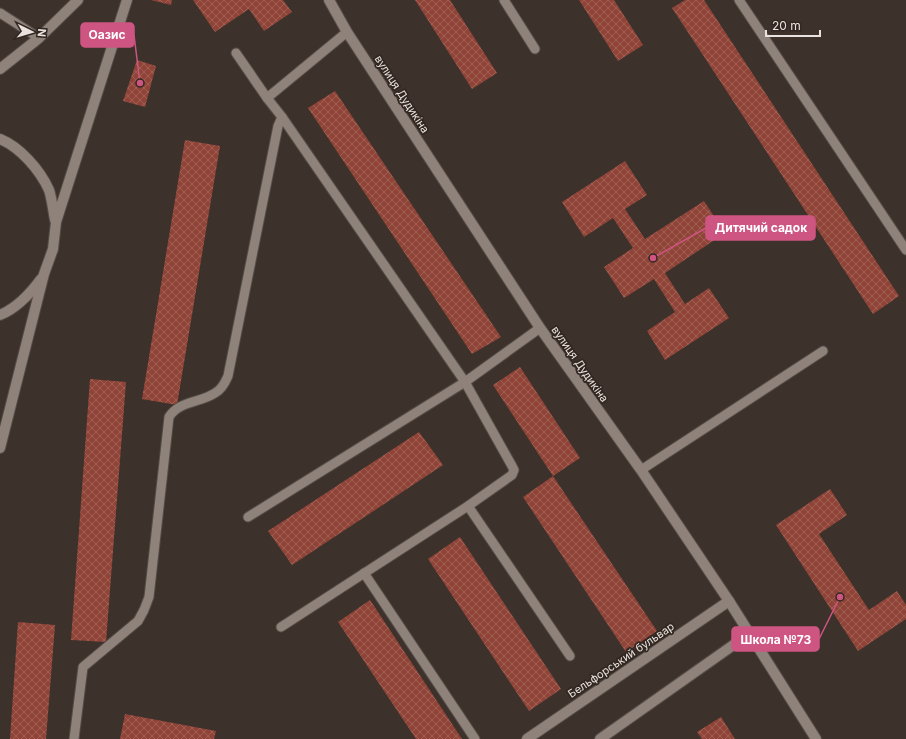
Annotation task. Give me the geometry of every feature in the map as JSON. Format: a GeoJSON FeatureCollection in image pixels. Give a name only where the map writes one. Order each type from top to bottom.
{"type":"FeatureCollection","features":[{"type":"Feature","properties":{"kind":"street"},"geometry":{"type":"LineString","coordinates":[[0,69],[39,38],[78,0]]}},
{"type":"Feature","properties":{"kind":"street"},"geometry":{"type":"LineString","coordinates":[[0,447],[44,274],[53,249],[56,222],[127,0]]}},
{"type":"Feature","properties":{"kind":"street","name":"вулиця Дудикіна"},"geometry":{"type":"LineString","coordinates":[[328,0],[347,32],[540,328],[641,470],[729,601],[816,739]]}},
{"type":"Feature","properties":{"kind":"street"},"geometry":{"type":"LineString","coordinates":[[0,139],[7,142],[32,162],[49,190],[56,222]]}},
{"type":"Feature","properties":{"kind":"street"},"geometry":{"type":"LineString","coordinates":[[0,315],[6,313],[28,296],[44,274]]}},
{"type":"Feature","properties":{"kind":"street","name":"Бельфорський бульвар"},"geometry":{"type":"LineString","coordinates":[[527,739],[729,601]]}},
{"type":"Feature","properties":{"kind":"street"},"geometry":{"type":"LineString","coordinates":[[600,739],[749,634]]}},
{"type":"Feature","properties":{"kind":"lane"},"geometry":{"type":"LineString","coordinates":[[504,0],[535,49]]}},
{"type":"Feature","properties":{"kind":"lane"},"geometry":{"type":"LineString","coordinates":[[739,0],[906,250]]}},
{"type":"Feature","properties":{"kind":"lane"},"geometry":{"type":"LineString","coordinates":[[0,13],[39,38]]}},
{"type":"Feature","properties":{"kind":"lane"},"geometry":{"type":"LineString","coordinates":[[267,98],[347,32]]}},
{"type":"Feature","properties":{"kind":"lane"},"geometry":{"type":"LineString","coordinates":[[236,53],[465,382],[514,470],[512,475],[468,506],[281,627]]}},
{"type":"Feature","properties":{"kind":"lane"},"geometry":{"type":"LineString","coordinates":[[74,739],[83,667],[138,621],[149,597],[169,417],[176,408],[215,393],[223,385],[228,376],[278,126],[282,117]]}},
{"type":"Feature","properties":{"kind":"lane"},"geometry":{"type":"LineString","coordinates":[[248,517],[465,382],[540,328]]}},
{"type":"Feature","properties":{"kind":"lane"},"geometry":{"type":"LineString","coordinates":[[641,470],[823,351]]}},
{"type":"Feature","properties":{"kind":"lane"},"geometry":{"type":"LineString","coordinates":[[468,506],[570,656]]}},
{"type":"Feature","properties":{"kind":"lane"},"geometry":{"type":"LineString","coordinates":[[364,573],[476,739]]}},
{"type":"Feature","properties":{"kind":"building"},"geometry":{"type":"Polygon","coordinates":[[[151,0],[172,0],[171,5],[151,0]]]}},
{"type":"Feature","properties":{"kind":"building"},"geometry":{"type":"Polygon","coordinates":[[[193,0],[283,0],[292,12],[264,31],[249,9],[215,32],[193,0]]]}},
{"type":"Feature","properties":{"kind":"building"},"geometry":{"type":"Polygon","coordinates":[[[415,0],[450,0],[497,73],[472,89],[415,0]]]}},
{"type":"Feature","properties":{"kind":"building"},"geometry":{"type":"Polygon","coordinates":[[[579,0],[614,0],[643,45],[618,61],[579,0]]]}},
{"type":"Feature","properties":{"kind":"building"},"geometry":{"type":"Polygon","coordinates":[[[685,0],[704,0],[899,296],[873,314],[672,8],[685,0]]]}},
{"type":"Feature","properties":{"kind":"building"},"geometry":{"type":"Polygon","coordinates":[[[137,60],[156,66],[145,107],[123,101],[137,60]]]}},
{"type":"Feature","properties":{"kind":"building"},"geometry":{"type":"Polygon","coordinates":[[[335,91],[501,337],[472,354],[308,108],[335,91]]]}},
{"type":"Feature","properties":{"kind":"building"},"geometry":{"type":"Polygon","coordinates":[[[185,140],[220,146],[177,405],[142,399],[185,140]]]}},
{"type":"Feature","properties":{"kind":"building"},"geometry":{"type":"Polygon","coordinates":[[[625,161],[647,195],[625,209],[645,239],[704,201],[725,233],[665,273],[685,304],[709,288],[729,318],[665,360],[647,331],[675,312],[654,279],[624,298],[604,267],[633,248],[613,218],[584,237],[562,202],[625,161]]]}},
{"type":"Feature","properties":{"kind":"building"},"geometry":{"type":"Polygon","coordinates":[[[520,367],[580,458],[553,476],[493,385],[520,367]]]}},
{"type":"Feature","properties":{"kind":"building"},"geometry":{"type":"Polygon","coordinates":[[[90,379],[126,382],[106,642],[71,640],[90,379]]]}},
{"type":"Feature","properties":{"kind":"building"},"geometry":{"type":"Polygon","coordinates":[[[419,432],[443,465],[292,565],[268,531],[419,432]]]}},
{"type":"Feature","properties":{"kind":"building"},"geometry":{"type":"Polygon","coordinates":[[[553,476],[657,631],[626,652],[523,497],[553,476]]]}},
{"type":"Feature","properties":{"kind":"building"},"geometry":{"type":"Polygon","coordinates":[[[830,489],[847,515],[819,534],[869,610],[897,591],[906,605],[906,619],[858,651],[776,525],[830,489]]]}},
{"type":"Feature","properties":{"kind":"building"},"geometry":{"type":"Polygon","coordinates":[[[460,537],[561,689],[529,711],[428,559],[460,537]]]}},
{"type":"Feature","properties":{"kind":"building"},"geometry":{"type":"Polygon","coordinates":[[[370,600],[462,739],[416,739],[338,622],[370,600]]]}},
{"type":"Feature","properties":{"kind":"building"},"geometry":{"type":"Polygon","coordinates":[[[18,622],[55,625],[46,739],[10,739],[18,622]]]}},
{"type":"Feature","properties":{"kind":"building"},"geometry":{"type":"Polygon","coordinates":[[[125,714],[216,731],[214,739],[120,739],[125,714]]]}},
{"type":"Feature","properties":{"kind":"building"},"geometry":{"type":"Polygon","coordinates":[[[721,717],[735,739],[702,739],[697,732],[721,717]]]}},
{"type":"Feature","properties":{"kind":"place","name":"Оазис"},"geometry":{"type":"Point","coordinates":[140,83]}},
{"type":"Feature","properties":{"kind":"place","name":"Дитячий садок"},"geometry":{"type":"Point","coordinates":[653,258]}},
{"type":"Feature","properties":{"kind":"place","name":"Школа №73"},"geometry":{"type":"Point","coordinates":[840,597]}}]}
